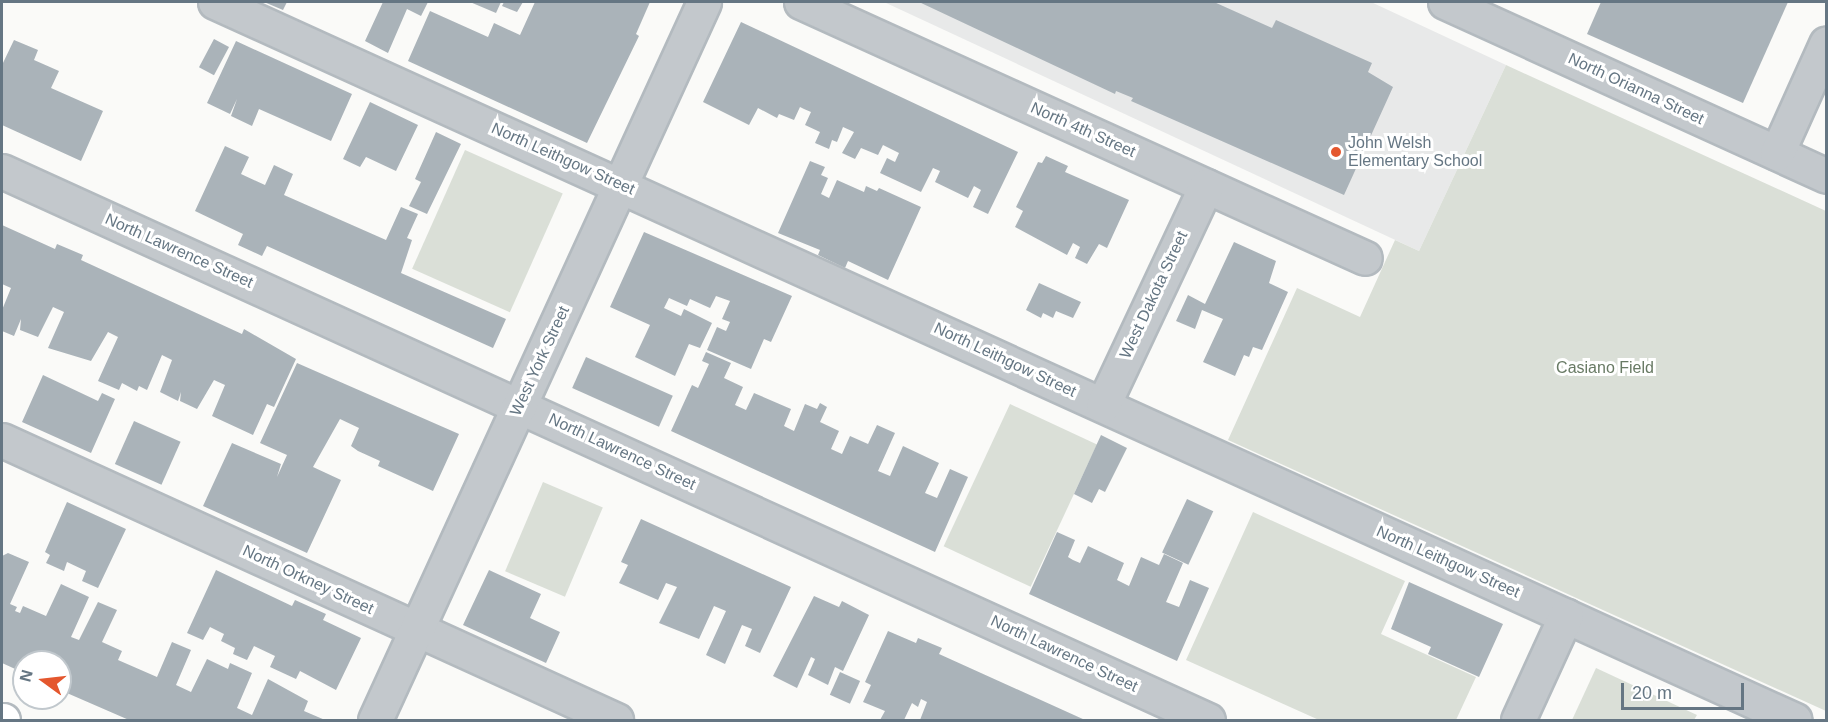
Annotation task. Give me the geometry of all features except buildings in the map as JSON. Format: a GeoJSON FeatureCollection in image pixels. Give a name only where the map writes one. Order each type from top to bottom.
{"type":"FeatureCollection","features":[{"type":"Feature","properties":{"kind":"street","name":"North Leithgow Street"},"geometry":{"type":"LineString","coordinates":[[215,2],[1795,720]]}},
{"type":"Feature","properties":{"kind":"street","name":"West York Street"},"geometry":{"type":"LineString","coordinates":[[375,720],[704,2]]}},
{"type":"Feature","properties":{"kind":"street","name":"North 4th Street"},"geometry":{"type":"LineString","coordinates":[[801,2],[1365,258]]}},
{"type":"Feature","properties":{"kind":"street","name":"North Orianna Street"},"geometry":{"type":"LineString","coordinates":[[1445,2],[1827,176]]}},
{"type":"Feature","properties":{"kind":"street"},"geometry":{"type":"LineString","coordinates":[[1777,153],[1827,44]]}},
{"type":"Feature","properties":{"kind":"street","name":"North Lawrence Street"},"geometry":{"type":"LineString","coordinates":[[2,171],[1208,720]]}},
{"type":"Feature","properties":{"kind":"street","name":"West Dakota Street"},"geometry":{"type":"LineString","coordinates":[[1103,405],[1206,186]]}},
{"type":"Feature","properties":{"kind":"street","name":"North Orkney Street"},"geometry":{"type":"LineString","coordinates":[[2,440],[616,720]]}},
{"type":"Feature","properties":{"kind":"street"},"geometry":{"type":"LineString","coordinates":[[1518,720],[1566,615]]}},
{"type":"Feature","properties":{"kind":"shaded area","name":"John Welsh Elementary School"},"geometry":{"type":"Polygon","coordinates":[[[884,2],[1371,2],[1506,65],[1419,251],[884,2]]]}},
{"type":"Feature","properties":{"kind":"green space","name":"Casiano Field"},"geometry":{"type":"Polygon","coordinates":[[[1506,65],[1826,211],[1826,711],[1228,440],[1297,288],[1360,317],[1395,240],[1419,251],[1506,65]]]}},
{"type":"Feature","properties":{"kind":"green space"},"geometry":{"type":"Polygon","coordinates":[[[465,150],[563,194],[510,312],[412,269],[465,150]]]}},
{"type":"Feature","properties":{"kind":"green space"},"geometry":{"type":"Polygon","coordinates":[[[1010,404],[1097,445],[1031,587],[944,546],[1010,404]]]}},
{"type":"Feature","properties":{"kind":"green space"},"geometry":{"type":"Polygon","coordinates":[[[543,482],[603,507],[565,597],[505,571],[543,482]]]}},
{"type":"Feature","properties":{"kind":"green space"},"geometry":{"type":"Polygon","coordinates":[[[1253,512],[1405,581],[1381,634],[1476,677],[1456,720],[1319,720],[1186,660],[1253,512]]]}},
{"type":"Feature","properties":{"kind":"green space"},"geometry":{"type":"Polygon","coordinates":[[[1596,668],[1697,715],[1694,720],[1572,720],[1596,668]]]}},
{"type":"Feature","properties":{"kind":"place","name":"John Welsh Elementary School"},"geometry":{"type":"Point","coordinates":[1336,152]}}]}
